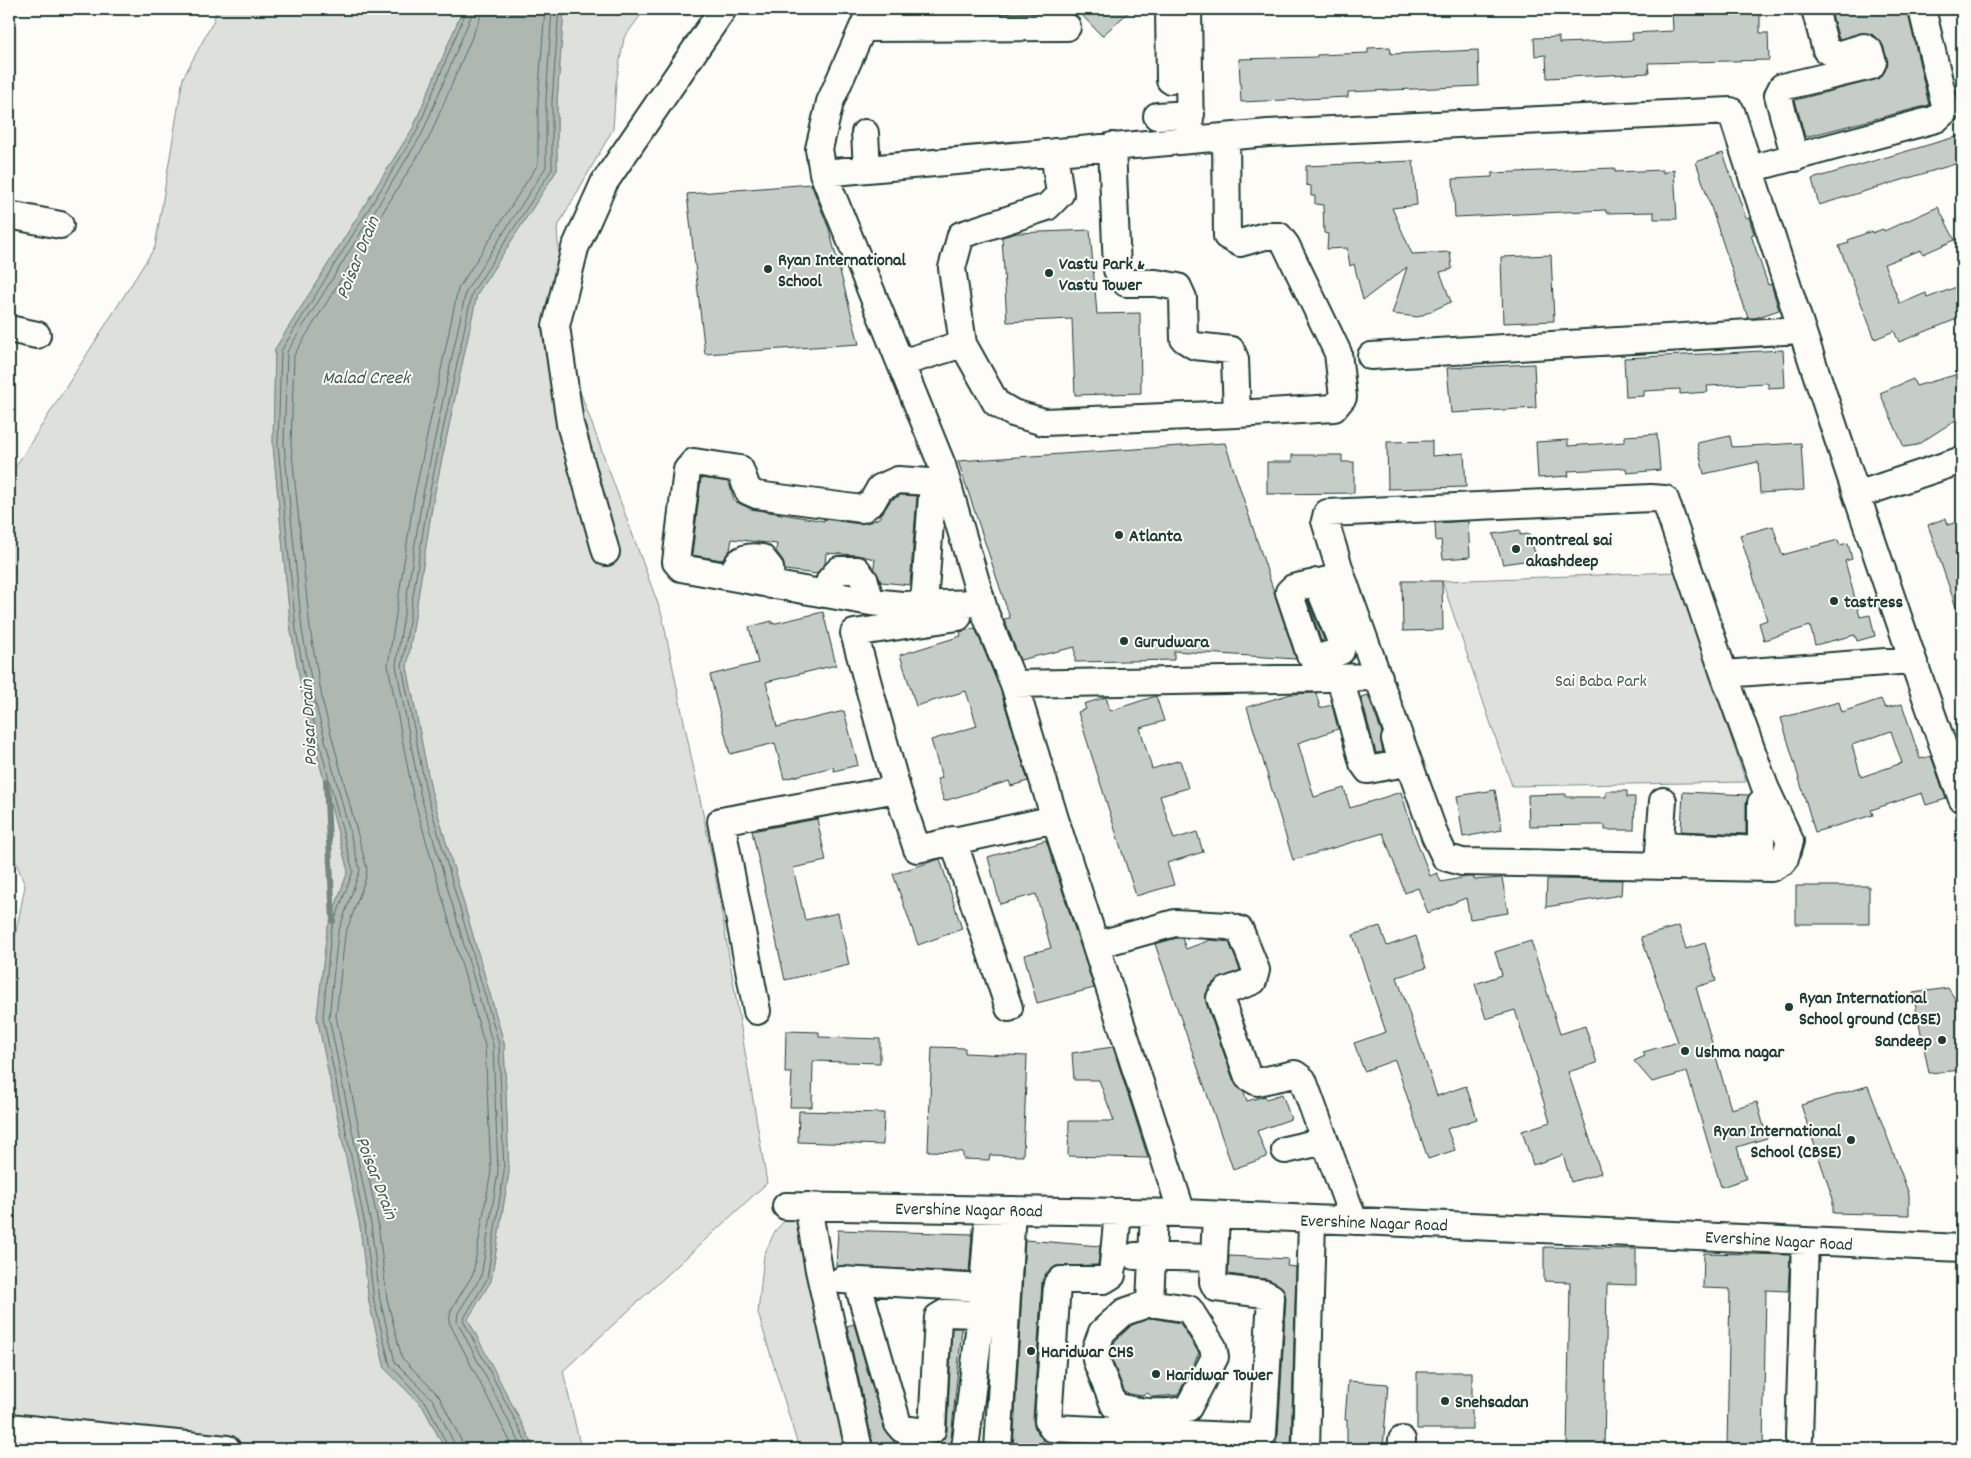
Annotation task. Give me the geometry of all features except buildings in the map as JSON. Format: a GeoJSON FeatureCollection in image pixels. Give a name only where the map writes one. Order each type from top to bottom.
{"type":"FeatureCollection","features":[{"type":"Feature","properties":{"kind":"street"},"geometry":{"type":"LineString","coordinates":[[606,552],[570,424],[556,326],[575,248],[604,183],[723,9]]}},
{"type":"Feature","properties":{"kind":"street"},"geometry":{"type":"LineString","coordinates":[[1169,9],[1170,80]]}},
{"type":"Feature","properties":{"kind":"street"},"geometry":{"type":"LineString","coordinates":[[1188,9],[1190,127]]}},
{"type":"Feature","properties":{"kind":"street"},"geometry":{"type":"LineString","coordinates":[[1795,158],[1778,95],[1782,87],[1871,66],[1873,62],[1869,50],[1864,47],[1838,55],[1826,50],[1815,9]]}},
{"type":"Feature","properties":{"kind":"street"},"geometry":{"type":"LineString","coordinates":[[1750,169],[1936,119],[1946,110],[1922,9]]}},
{"type":"Feature","properties":{"kind":"street"},"geometry":{"type":"LineString","coordinates":[[1067,27],[867,18],[830,102],[819,149],[823,173],[901,363],[984,608],[1014,684],[1055,819],[1182,1213]]}},
{"type":"Feature","properties":{"kind":"street"},"geometry":{"type":"LineString","coordinates":[[1158,142],[1157,114],[1226,138],[1268,133],[1731,111],[1800,330],[1912,660],[1962,799]]}},
{"type":"Feature","properties":{"kind":"street"},"geometry":{"type":"LineString","coordinates":[[823,173],[1158,142],[1190,127]]}},
{"type":"Feature","properties":{"kind":"street"},"geometry":{"type":"LineString","coordinates":[[865,133],[866,169]]}},
{"type":"Feature","properties":{"kind":"street"},"geometry":{"type":"LineString","coordinates":[[1054,152],[1060,194],[1047,207],[961,235],[952,268],[963,344],[996,403],[1013,413],[1044,422],[1334,408],[1343,397],[1338,353],[1286,245],[1278,236],[1265,236],[1240,244],[1227,236],[1226,138]]}},
{"type":"Feature","properties":{"kind":"street"},"geometry":{"type":"LineString","coordinates":[[1112,146],[1117,270],[1126,283],[1156,283],[1178,287],[1183,298],[1184,339],[1195,346],[1232,350],[1237,414]]}},
{"type":"Feature","properties":{"kind":"street"},"geometry":{"type":"LineString","coordinates":[[9,214],[60,225]]}},
{"type":"Feature","properties":{"kind":"street"},"geometry":{"type":"LineString","coordinates":[[9,329],[37,335]]}},
{"type":"Feature","properties":{"kind":"street"},"geometry":{"type":"LineString","coordinates":[[1371,356],[1800,330]]}},
{"type":"Feature","properties":{"kind":"street"},"geometry":{"type":"LineString","coordinates":[[901,363],[963,344]]}},
{"type":"Feature","properties":{"kind":"street"},"geometry":{"type":"LineString","coordinates":[[1857,495],[1962,460]]}},
{"type":"Feature","properties":{"kind":"street"},"geometry":{"type":"LineString","coordinates":[[940,482],[898,480],[880,488],[872,502],[862,509],[757,495],[748,491],[740,469],[694,462],[687,470],[676,562],[681,568],[871,602],[984,608]]}},
{"type":"Feature","properties":{"kind":"street"},"geometry":{"type":"LineString","coordinates":[[924,604],[940,482]]}},
{"type":"Feature","properties":{"kind":"street"},"geometry":{"type":"LineString","coordinates":[[1344,684],[1378,694],[1382,698],[1394,727],[1435,836],[1445,857],[1462,862],[1659,855],[1760,859],[1771,868],[1784,861],[1790,841],[1765,787],[1724,674],[1665,500],[1651,498],[1327,513],[1325,521],[1330,580],[1347,640],[1344,684],[1363,763],[1368,770],[1400,764],[1402,762],[1394,727],[1379,677],[1347,640]]}},
{"type":"Feature","properties":{"kind":"street"},"geometry":{"type":"LineString","coordinates":[[1330,580],[1292,588],[1289,592],[1310,655],[1315,659],[1347,640]]}},
{"type":"Feature","properties":{"kind":"street"},"geometry":{"type":"LineString","coordinates":[[984,608],[854,633],[897,789],[917,849],[1055,819]]}},
{"type":"Feature","properties":{"kind":"street"},"geometry":{"type":"LineString","coordinates":[[1724,674],[1912,660]]}},
{"type":"Feature","properties":{"kind":"street"},"geometry":{"type":"LineString","coordinates":[[1014,684],[1344,684],[1379,677]]}},
{"type":"Feature","properties":{"kind":"street"},"geometry":{"type":"LineString","coordinates":[[757,1011],[721,822],[897,789]]}},
{"type":"Feature","properties":{"kind":"street"},"geometry":{"type":"LineString","coordinates":[[1659,855],[1663,801]]}},
{"type":"Feature","properties":{"kind":"street"},"geometry":{"type":"LineString","coordinates":[[1760,859],[1762,803]]}},
{"type":"Feature","properties":{"kind":"street"},"geometry":{"type":"LineString","coordinates":[[953,840],[1009,1008]]}},
{"type":"Feature","properties":{"kind":"street"},"geometry":{"type":"LineString","coordinates":[[1096,945],[1175,923],[1228,926],[1240,930],[1256,970],[1253,981],[1226,991],[1220,998],[1248,1077],[1257,1082],[1294,1074],[1303,1080],[1354,1221]]}},
{"type":"Feature","properties":{"kind":"street"},"geometry":{"type":"LineString","coordinates":[[1285,1150],[1325,1141]]}},
{"type":"Feature","properties":{"kind":"street","name":"Evershine Nagar Road"},"geometry":{"type":"LineString","coordinates":[[821,1278],[797,1206],[1182,1213],[1962,1248]]}},
{"type":"Feature","properties":{"kind":"street"},"geometry":{"type":"LineString","coordinates":[[965,1449],[983,1288],[1001,1210]]}},
{"type":"Feature","properties":{"kind":"street"},"geometry":{"type":"LineString","coordinates":[[998,1449],[1001,1210]]}},
{"type":"Feature","properties":{"kind":"street"},"geometry":{"type":"LineString","coordinates":[[1112,1431],[1114,1405],[1096,1360],[1096,1348],[1102,1332],[1124,1312],[1150,1302],[1189,1309],[1213,1347],[1215,1357],[1188,1408],[1178,1412],[1170,1423],[1112,1431],[1052,1428],[1048,1421],[1057,1284],[1061,1280],[1104,1280],[1112,1274],[1118,1212]]}},
{"type":"Feature","properties":{"kind":"street"},"geometry":{"type":"LineString","coordinates":[[1150,1302],[1154,1213]]}},
{"type":"Feature","properties":{"kind":"street"},"geometry":{"type":"LineString","coordinates":[[1114,1405],[1170,1423],[1255,1437],[1263,1434],[1271,1297],[1264,1294],[1216,1288],[1213,1282],[1216,1215]]}},
{"type":"Feature","properties":{"kind":"street"},"geometry":{"type":"LineString","coordinates":[[1306,1449],[1312,1220]]}},
{"type":"Feature","properties":{"kind":"street"},"geometry":{"type":"LineString","coordinates":[[1799,1438],[1805,1241]]}},
{"type":"Feature","properties":{"kind":"street"},"geometry":{"type":"LineString","coordinates":[[1114,1256],[1214,1258]]}},
{"type":"Feature","properties":{"kind":"street"},"geometry":{"type":"LineString","coordinates":[[859,1449],[821,1278],[983,1288]]}},
{"type":"Feature","properties":{"kind":"street"},"geometry":{"type":"LineString","coordinates":[[857,1281],[898,1424],[902,1429],[926,1432],[932,1430],[938,1317],[945,1313],[981,1314]]}},
{"type":"Feature","properties":{"kind":"street"},"geometry":{"type":"LineString","coordinates":[[9,1427],[227,1449]]}},
{"type":"Feature","properties":{"kind":"green space"},"geometry":{"type":"Polygon","coordinates":[[[217,9],[463,9],[413,128],[275,349],[273,445],[291,631],[305,708],[348,871],[327,930],[317,1017],[360,1226],[369,1302],[385,1368],[423,1407],[445,1449],[9,1449],[9,968],[25,886],[9,843],[9,477],[155,247],[183,78],[213,22],[217,9]]]}},
{"type":"Feature","properties":{"kind":"green space"},"geometry":{"type":"Polygon","coordinates":[[[564,9],[645,9],[624,38],[616,83],[613,129],[557,228],[566,353],[662,615],[714,867],[767,1183],[563,1371],[581,1449],[535,1449],[467,1319],[491,1281],[509,1172],[504,1043],[431,790],[407,667],[433,501],[477,294],[557,170],[557,101],[564,9]]]}},
{"type":"Feature","properties":{"kind":"green space","name":"Sai Baba Park"},"geometry":{"type":"Polygon","coordinates":[[[1675,572],[1746,782],[1512,786],[1442,581],[1675,572]]]}},
{"type":"Feature","properties":{"kind":"green space"},"geometry":{"type":"Polygon","coordinates":[[[801,1216],[852,1449],[799,1449],[758,1313],[764,1255],[775,1231],[788,1217],[801,1216]]]}},
{"type":"Feature","properties":{"kind":"water","name":"Malad Creek"},"geometry":{"type":"Polygon","coordinates":[[[463,9],[564,9],[557,101],[557,170],[477,294],[433,501],[407,667],[431,790],[504,1043],[509,1172],[491,1281],[468,1319],[535,1449],[445,1449],[423,1407],[385,1369],[369,1302],[360,1226],[317,1017],[327,930],[348,871],[305,708],[291,631],[273,445],[275,349],[413,128],[463,9]]]}},
{"type":"Feature","properties":{"kind":"waterway","name":"Poisar Drain"},"geometry":{"type":"LineString","coordinates":[[326,781],[333,921]]}},
{"type":"Feature","properties":{"kind":"place","name":"Ryan International School"},"geometry":{"type":"Point","coordinates":[768,269]}},
{"type":"Feature","properties":{"kind":"place","name":"Vastu Park & Vastu Tower"},"geometry":{"type":"Point","coordinates":[1049,273]}},
{"type":"Feature","properties":{"kind":"place","name":"Atlanta"},"geometry":{"type":"Point","coordinates":[1119,535]}},
{"type":"Feature","properties":{"kind":"place","name":"montreal sai akashdeep"},"geometry":{"type":"Point","coordinates":[1516,549]}},
{"type":"Feature","properties":{"kind":"place","name":"tastress"},"geometry":{"type":"Point","coordinates":[1834,601]}},
{"type":"Feature","properties":{"kind":"place","name":"Gurudwara"},"geometry":{"type":"Point","coordinates":[1124,641]}},
{"type":"Feature","properties":{"kind":"place","name":"Ryan International School ground (CBSE)"},"geometry":{"type":"Point","coordinates":[1789,1007]}},
{"type":"Feature","properties":{"kind":"place","name":"Sandeep"},"geometry":{"type":"Point","coordinates":[1942,1040]}},
{"type":"Feature","properties":{"kind":"place","name":"Ushma nagar"},"geometry":{"type":"Point","coordinates":[1685,1051]}},
{"type":"Feature","properties":{"kind":"place","name":"Ryan International School (CBSE)"},"geometry":{"type":"Point","coordinates":[1851,1140]}},
{"type":"Feature","properties":{"kind":"place","name":"Haridwar CHS"},"geometry":{"type":"Point","coordinates":[1031,1351]}},
{"type":"Feature","properties":{"kind":"place","name":"Haridwar Tower"},"geometry":{"type":"Point","coordinates":[1156,1374]}},
{"type":"Feature","properties":{"kind":"place","name":"Snehsadan"},"geometry":{"type":"Point","coordinates":[1445,1401]}}]}
